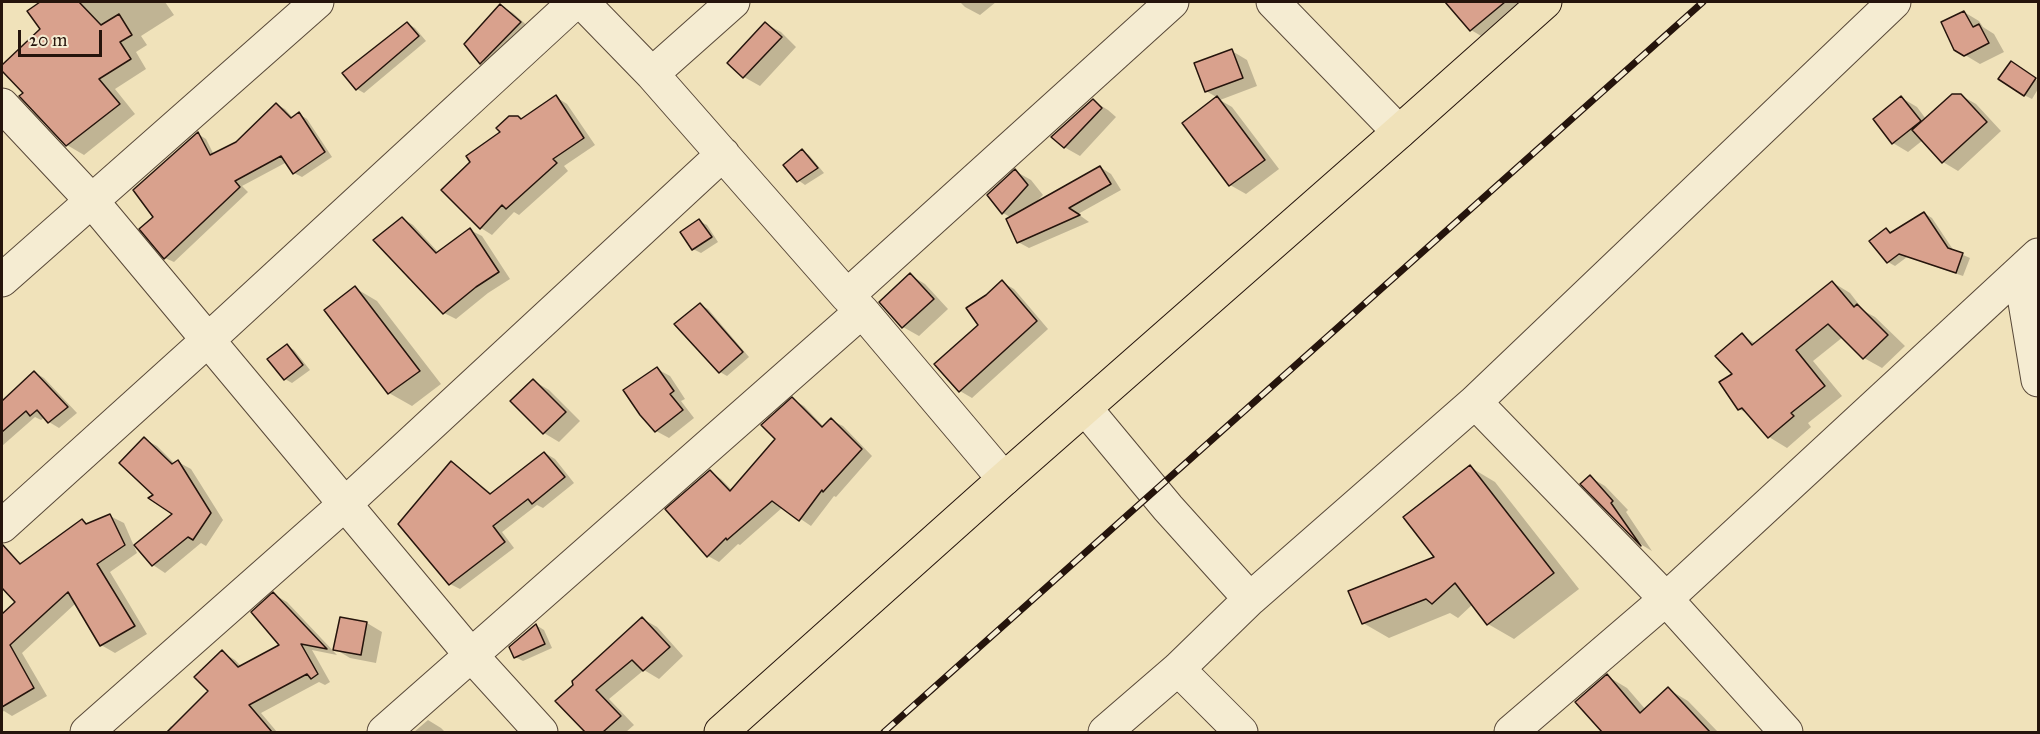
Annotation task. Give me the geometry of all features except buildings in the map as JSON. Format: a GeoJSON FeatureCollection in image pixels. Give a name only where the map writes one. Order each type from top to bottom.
{"type":"FeatureCollection","features":[{"type":"Feature","properties":{"kind":"main road"},"geometry":{"type":"LineString","coordinates":[[721,732],[1545,2]]}},
{"type":"Feature","properties":{"kind":"street"},"geometry":{"type":"LineString","coordinates":[[2,280],[317,2]]}},
{"type":"Feature","properties":{"kind":"street"},"geometry":{"type":"LineString","coordinates":[[2,526],[576,2]]}},
{"type":"Feature","properties":{"kind":"street"},"geometry":{"type":"LineString","coordinates":[[582,2],[723,154],[1004,479]]}},
{"type":"Feature","properties":{"kind":"street"},"geometry":{"type":"LineString","coordinates":[[651,74],[733,2]]}},
{"type":"Feature","properties":{"kind":"street"},"geometry":{"type":"LineString","coordinates":[[384,732],[854,304],[1172,2]]}},
{"type":"Feature","properties":{"kind":"street"},"geometry":{"type":"LineString","coordinates":[[1273,2],[1399,132]]}},
{"type":"Feature","properties":{"kind":"street"},"geometry":{"type":"LineString","coordinates":[[1106,732],[1178,669],[1250,599],[1475,402],[1894,2]]}},
{"type":"Feature","properties":{"kind":"street"},"geometry":{"type":"LineString","coordinates":[[2,105],[91,200],[471,655],[541,732]]}},
{"type":"Feature","properties":{"kind":"street"},"geometry":{"type":"LineString","coordinates":[[87,732],[345,504],[723,154]]}},
{"type":"Feature","properties":{"kind":"street"},"geometry":{"type":"LineString","coordinates":[[2030,264],[2038,380]]}},
{"type":"Feature","properties":{"kind":"street"},"geometry":{"type":"LineString","coordinates":[[1511,732],[1666,599],[2030,264]]}},
{"type":"Feature","properties":{"kind":"street"},"geometry":{"type":"LineString","coordinates":[[1475,402],[1666,599],[1786,732]]}},
{"type":"Feature","properties":{"kind":"street"},"geometry":{"type":"LineString","coordinates":[[1085,408],[1168,508],[1250,599]]}},
{"type":"Feature","properties":{"kind":"street"},"geometry":{"type":"LineString","coordinates":[[1178,669],[1241,732]]}},
{"type":"Feature","properties":{"kind":"railway"},"geometry":{"type":"LineString","coordinates":[[884,732],[1703,2]]}}]}
